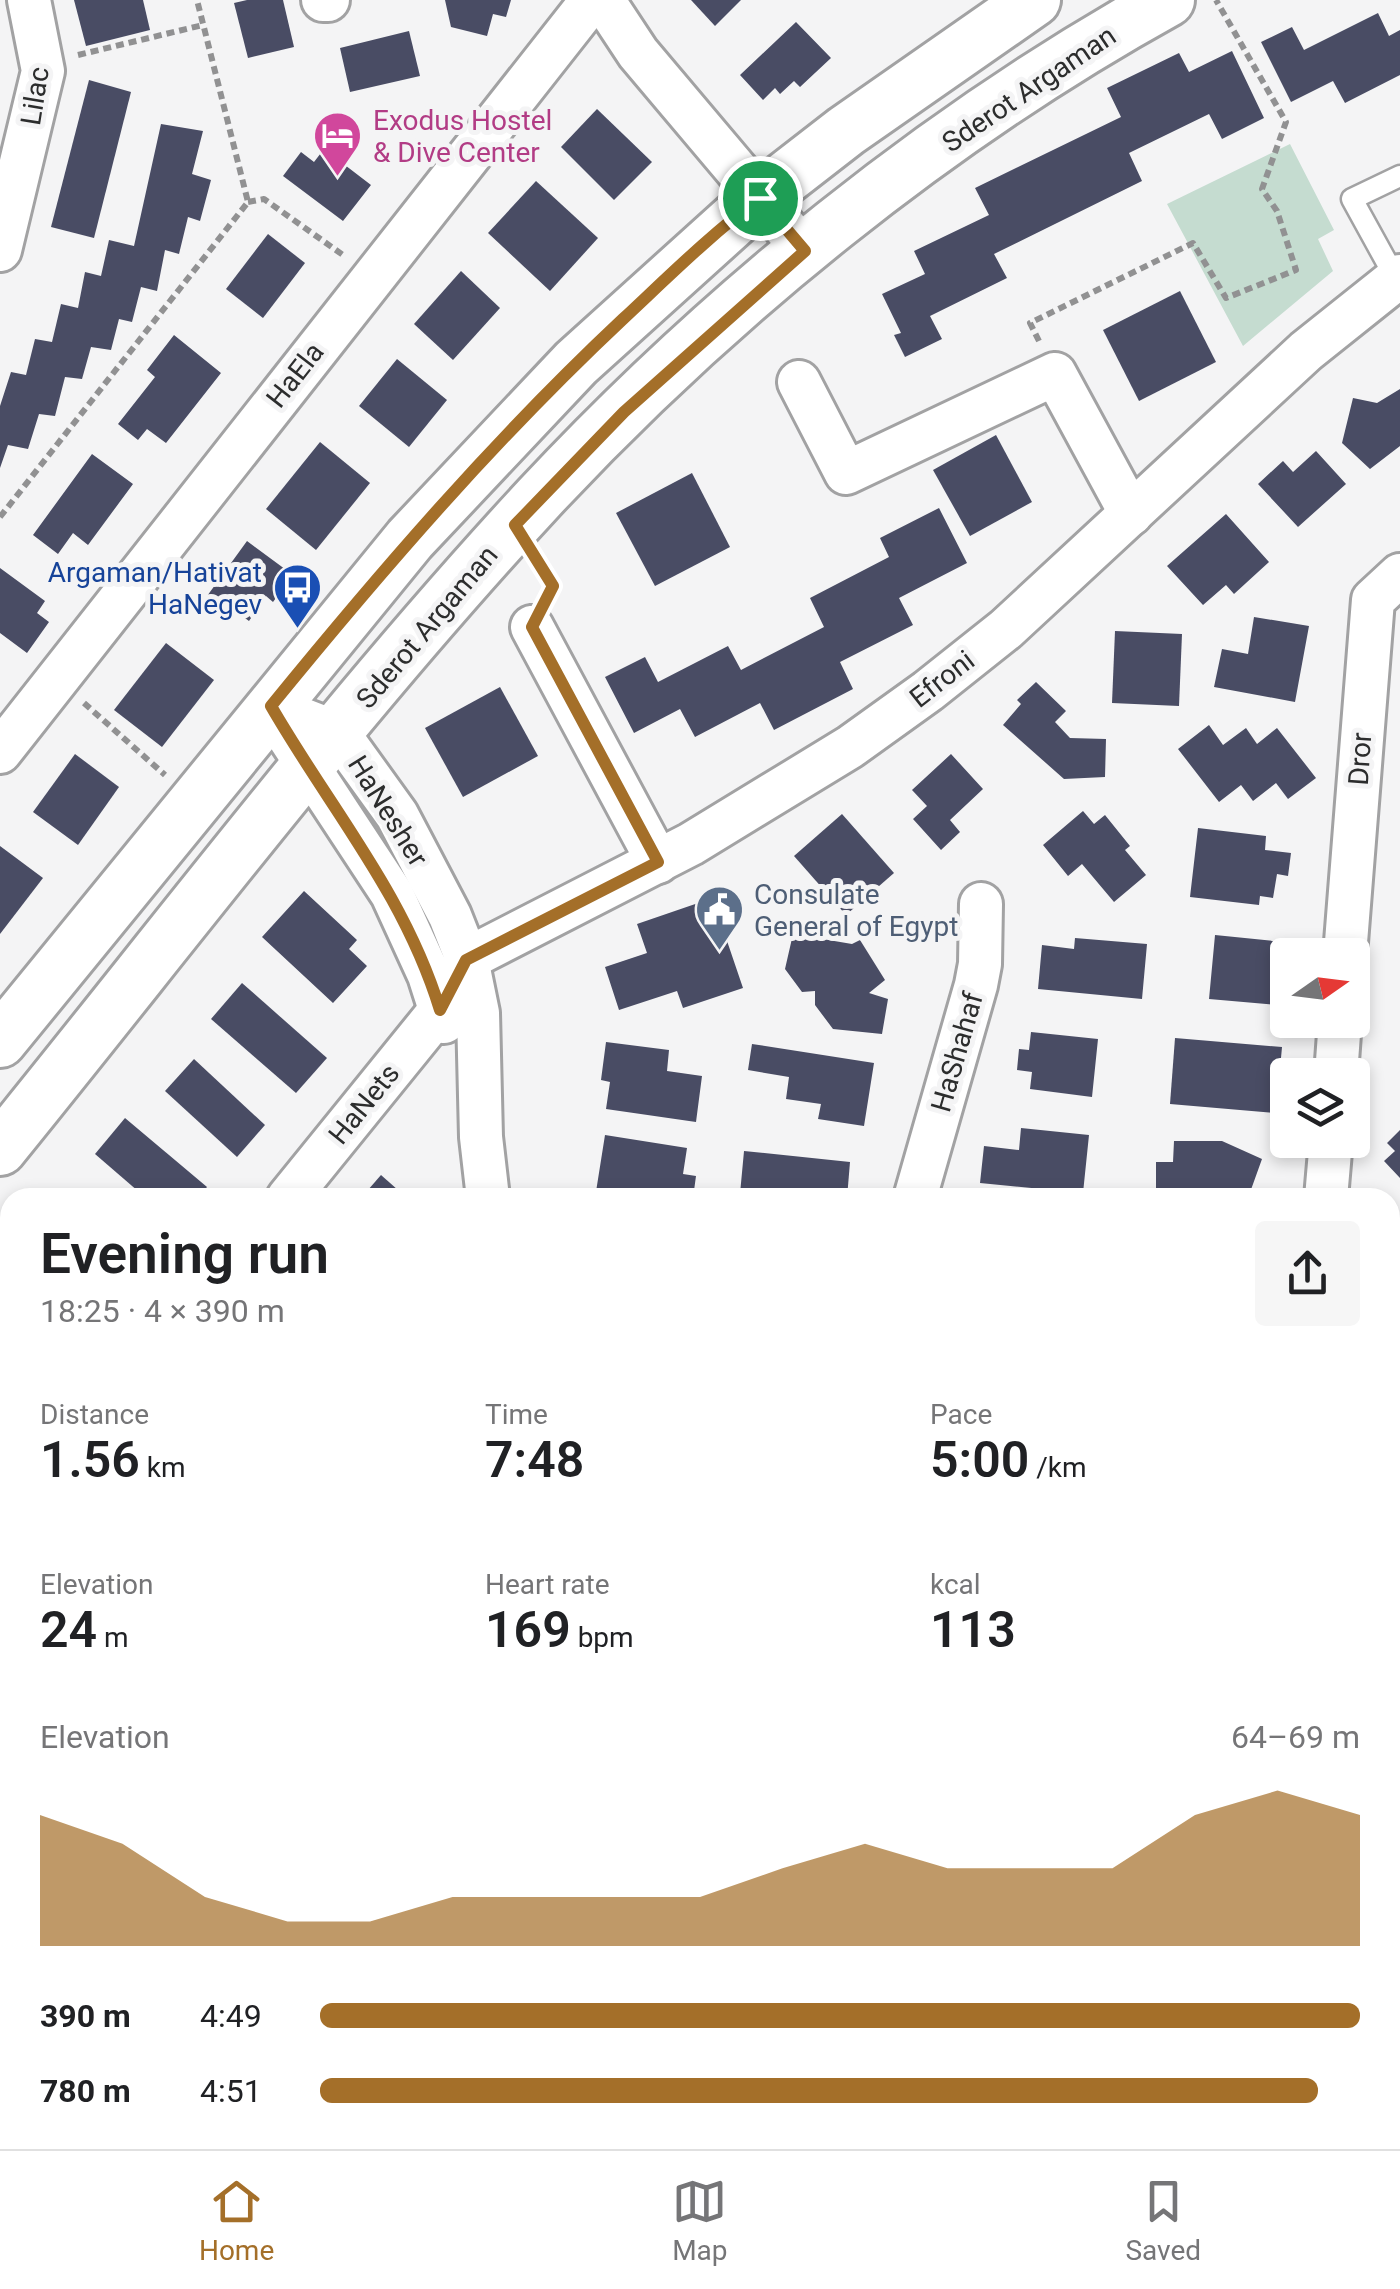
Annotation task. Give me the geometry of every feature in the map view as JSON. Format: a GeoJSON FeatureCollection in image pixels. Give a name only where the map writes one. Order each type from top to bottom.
{"type":"FeatureCollection","features":[{"type":"Feature","properties":{"kind":"street","name":"Lilac"},"geometry":{"type":"LineString","coordinates":[[0,250],[42,82],[43,64],[29,0]]}},
{"type":"Feature","properties":{"kind":"street","name":"HaEla"},"geometry":{"type":"LineString","coordinates":[[0,752],[592,0]]}},
{"type":"Feature","properties":{"kind":"street"},"geometry":{"type":"LineString","coordinates":[[603,0],[638,53],[805,251]]}},
{"type":"Feature","properties":{"kind":"street"},"geometry":{"type":"LineString","coordinates":[[0,1040],[271,706],[492,448],[634,309],[760,198],[916,80],[1034,0]]}},
{"type":"Feature","properties":{"kind":"street","name":"Sderot Argaman"},"geometry":{"type":"LineString","coordinates":[[0,1150],[323,752],[515,525],[624,412],[805,251],[984,116],[1168,0]]}},
{"type":"Feature","properties":{"kind":"street","name":"Efroni"},"geometry":{"type":"LineString","coordinates":[[467,959],[658,862],[770,798],[928,691],[1006,628],[1306,351],[1398,277]]}},
{"type":"Feature","properties":{"kind":"street"},"geometry":{"type":"LineString","coordinates":[[799,382],[846,473],[1054,374],[1132,514]]}},
{"type":"Feature","properties":{"kind":"street","name":"Dror"},"geometry":{"type":"LineString","coordinates":[[1346,938],[1373,600],[1400,575]]}},
{"type":"Feature","properties":{"kind":"street"},"geometry":{"type":"LineString","coordinates":[[532,627],[658,862]]}},
{"type":"Feature","properties":{"kind":"street","name":"HaNesher"},"geometry":{"type":"LineString","coordinates":[[271,706],[397,815],[450,916],[467,959],[478,1014],[481,1137],[487,1188]]}},
{"type":"Feature","properties":{"kind":"street","name":"HaNesher"},"geometry":{"type":"LineString","coordinates":[[323,752],[344,817],[392,894],[429,975],[481,1137]]}},
{"type":"Feature","properties":{"kind":"street","name":"HaShahaf"},"geometry":{"type":"LineString","coordinates":[[918,1188],[976,985],[981,904]]}},
{"type":"Feature","properties":{"kind":"street"},"geometry":{"type":"LineString","coordinates":[[440,1010],[467,959]]}},
{"type":"Feature","properties":{"kind":"street","name":"HaNets"},"geometry":{"type":"LineString","coordinates":[[296,1188],[440,1010]]}},
{"type":"Feature","properties":{"kind":"street"},"geometry":{"type":"LineString","coordinates":[[1327,1188],[1329,1158]]}},
{"type":"Feature","properties":{"kind":"lane"},"geometry":{"type":"LineString","coordinates":[[1398,277],[1352,199],[1400,176]]}},
{"type":"Feature","properties":{"kind":"path"},"geometry":{"type":"LineString","coordinates":[[197,0],[248,202]]}},
{"type":"Feature","properties":{"kind":"path"},"geometry":{"type":"LineString","coordinates":[[1054,374],[1030,324],[1193,243],[1226,298],[1296,270],[1277,211],[1262,188],[1286,122],[1216,0]]}},
{"type":"Feature","properties":{"kind":"path"},"geometry":{"type":"LineString","coordinates":[[43,64],[204,25]]}},
{"type":"Feature","properties":{"kind":"path"},"geometry":{"type":"LineString","coordinates":[[0,517],[248,202],[264,199],[372,276]]}},
{"type":"Feature","properties":{"kind":"path"},"geometry":{"type":"LineString","coordinates":[[515,525],[553,586],[532,627]]}},
{"type":"Feature","properties":{"kind":"path"},"geometry":{"type":"LineString","coordinates":[[57,679],[194,801]]}},
{"type":"Feature","properties":{"kind":"green space"},"geometry":{"type":"Polygon","coordinates":[[[1290,144],[1334,230],[1318,239],[1333,271],[1243,346],[1167,204],[1290,144]]]}},
{"type":"Feature","properties":{"kind":"building"},"geometry":{"type":"Polygon","coordinates":[[[74,0],[143,0],[150,30],[86,46],[74,0]]]}},
{"type":"Feature","properties":{"kind":"building"},"geometry":{"type":"Polygon","coordinates":[[[283,0],[294,47],[248,58],[234,3],[283,0]]]}},
{"type":"Feature","properties":{"kind":"building"},"geometry":{"type":"Polygon","coordinates":[[[445,0],[511,0],[506,17],[493,14],[487,36],[451,27],[445,0]]]}},
{"type":"Feature","properties":{"kind":"building"},"geometry":{"type":"Polygon","coordinates":[[[691,0],[741,0],[715,26],[691,0]]]}},
{"type":"Feature","properties":{"kind":"building"},"geometry":{"type":"Polygon","coordinates":[[[1378,13],[1389,36],[1400,30],[1400,75],[1345,103],[1333,81],[1291,102],[1261,42],[1292,27],[1304,50],[1378,13]]]}},
{"type":"Feature","properties":{"kind":"building"},"geometry":{"type":"Polygon","coordinates":[[[796,22],[831,58],[800,87],[794,81],[780,94],[775,88],[763,100],[740,75],[796,22]]]}},
{"type":"Feature","properties":{"kind":"building"},"geometry":{"type":"Polygon","coordinates":[[[409,31],[420,76],[350,92],[340,48],[409,31]]]}},
{"type":"Feature","properties":{"kind":"building"},"geometry":{"type":"Polygon","coordinates":[[[1232,51],[1264,118],[1222,139],[1209,114],[1129,153],[1142,181],[994,254],[1007,278],[930,316],[942,339],[905,357],[894,335],[901,333],[882,294],[925,274],[914,251],[989,215],[975,188],[1121,117],[1107,88],[1179,53],[1189,72],[1232,51]]]}},
{"type":"Feature","properties":{"kind":"building"},"geometry":{"type":"Polygon","coordinates":[[[89,80],[131,92],[94,238],[51,227],[89,80]]]}},
{"type":"Feature","properties":{"kind":"building"},"geometry":{"type":"Polygon","coordinates":[[[597,109],[652,162],[614,200],[561,147],[597,109]]]}},
{"type":"Feature","properties":{"kind":"building"},"geometry":{"type":"Polygon","coordinates":[[[161,124],[203,131],[192,174],[211,180],[200,221],[188,217],[179,254],[165,250],[157,291],[141,287],[132,322],[119,319],[111,350],[91,347],[82,379],[65,377],[55,416],[39,414],[28,449],[8,445],[0,468],[0,406],[11,372],[26,375],[35,339],[52,342],[61,304],[78,308],[85,272],[101,276],[109,240],[134,246],[161,124]]]}},
{"type":"Feature","properties":{"kind":"building"},"geometry":{"type":"Polygon","coordinates":[[[324,149],[371,185],[343,221],[283,176],[301,152],[314,162],[324,149]]]}},
{"type":"Feature","properties":{"kind":"building"},"geometry":{"type":"Polygon","coordinates":[[[536,181],[598,238],[550,291],[488,233],[536,181]]]}},
{"type":"Feature","properties":{"kind":"building"},"geometry":{"type":"Polygon","coordinates":[[[268,234],[305,263],[263,318],[226,289],[268,234]]]}},
{"type":"Feature","properties":{"kind":"building"},"geometry":{"type":"Polygon","coordinates":[[[461,271],[500,308],[453,360],[414,324],[461,271]]]}},
{"type":"Feature","properties":{"kind":"building"},"geometry":{"type":"Polygon","coordinates":[[[1180,291],[1216,362],[1139,401],[1103,330],[1180,291]]]}},
{"type":"Feature","properties":{"kind":"building"},"geometry":{"type":"Polygon","coordinates":[[[174,335],[221,373],[166,443],[147,429],[138,440],[118,424],[155,377],[147,370],[174,335]]]}},
{"type":"Feature","properties":{"kind":"building"},"geometry":{"type":"Polygon","coordinates":[[[397,359],[447,400],[409,447],[359,406],[397,359]]]}},
{"type":"Feature","properties":{"kind":"building"},"geometry":{"type":"Polygon","coordinates":[[[1400,389],[1400,446],[1370,469],[1342,443],[1353,398],[1377,403],[1400,389]]]}},
{"type":"Feature","properties":{"kind":"building"},"geometry":{"type":"Polygon","coordinates":[[[996,435],[1032,502],[970,536],[933,470],[996,435]]]}},
{"type":"Feature","properties":{"kind":"building"},"geometry":{"type":"Polygon","coordinates":[[[320,442],[370,483],[316,550],[266,509],[320,442]]]}},
{"type":"Feature","properties":{"kind":"building"},"geometry":{"type":"Polygon","coordinates":[[[1316,451],[1346,484],[1298,527],[1258,484],[1283,461],[1293,472],[1316,451]]]}},
{"type":"Feature","properties":{"kind":"building"},"geometry":{"type":"Polygon","coordinates":[[[92,454],[133,484],[88,545],[73,533],[58,554],[33,535],[92,454]]]}},
{"type":"Feature","properties":{"kind":"building"},"geometry":{"type":"Polygon","coordinates":[[[692,473],[730,547],[655,586],[616,513],[692,473]]]}},
{"type":"Feature","properties":{"kind":"building"},"geometry":{"type":"Polygon","coordinates":[[[939,508],[967,563],[899,598],[913,625],[840,662],[853,689],[774,730],[760,703],[695,737],[680,709],[634,733],[605,677],[645,657],[658,682],[728,646],[741,670],[824,627],[810,598],[889,557],[880,538],[939,508]]]}},
{"type":"Feature","properties":{"kind":"building"},"geometry":{"type":"Polygon","coordinates":[[[1226,514],[1269,562],[1234,594],[1226,585],[1203,605],[1167,566],[1226,514]]]}},
{"type":"Feature","properties":{"kind":"building"},"geometry":{"type":"Polygon","coordinates":[[[247,541],[293,575],[273,602],[266,596],[249,621],[234,610],[227,620],[202,603],[247,541]]]}},
{"type":"Feature","properties":{"kind":"building"},"geometry":{"type":"Polygon","coordinates":[[[0,568],[45,601],[37,613],[49,622],[27,653],[0,633],[0,568]]]}},
{"type":"Feature","properties":{"kind":"building"},"geometry":{"type":"Polygon","coordinates":[[[1254,617],[1309,626],[1295,702],[1214,687],[1222,649],[1248,654],[1254,617]]]}},
{"type":"Feature","properties":{"kind":"building"},"geometry":{"type":"Polygon","coordinates":[[[1115,631],[1182,634],[1179,706],[1112,703],[1115,631]]]}},
{"type":"Feature","properties":{"kind":"building"},"geometry":{"type":"Polygon","coordinates":[[[166,643],[214,680],[162,747],[114,710],[166,643]]]}},
{"type":"Feature","properties":{"kind":"building"},"geometry":{"type":"Polygon","coordinates":[[[1036,682],[1066,711],[1055,722],[1070,738],[1106,739],[1105,777],[1064,779],[1003,725],[1021,704],[1017,700],[1036,682]]]}},
{"type":"Feature","properties":{"kind":"building"},"geometry":{"type":"Polygon","coordinates":[[[500,687],[538,756],[463,797],[425,728],[500,687]]]}},
{"type":"Feature","properties":{"kind":"building"},"geometry":{"type":"Polygon","coordinates":[[[1209,725],[1223,745],[1246,728],[1257,744],[1277,728],[1316,778],[1288,799],[1276,783],[1253,801],[1241,785],[1219,802],[1178,749],[1209,725]]]}},
{"type":"Feature","properties":{"kind":"building"},"geometry":{"type":"Polygon","coordinates":[[[75,754],[119,787],[78,845],[33,812],[75,754]]]}},
{"type":"Feature","properties":{"kind":"building"},"geometry":{"type":"Polygon","coordinates":[[[951,754],[983,789],[950,820],[960,832],[941,850],[913,819],[927,806],[912,790],[951,754]]]}},
{"type":"Feature","properties":{"kind":"building"},"geometry":{"type":"Polygon","coordinates":[[[1083,811],[1094,824],[1105,815],[1130,846],[1125,850],[1146,875],[1114,902],[1082,864],[1068,876],[1043,845],[1083,811]]]}},
{"type":"Feature","properties":{"kind":"building"},"geometry":{"type":"Polygon","coordinates":[[[842,814],[894,873],[846,915],[794,856],[842,814]]]}},
{"type":"Feature","properties":{"kind":"building"},"geometry":{"type":"Polygon","coordinates":[[[1198,828],[1266,836],[1265,850],[1291,853],[1288,876],[1277,874],[1273,898],[1260,896],[1259,905],[1190,897],[1198,828]]]}},
{"type":"Feature","properties":{"kind":"building"},"geometry":{"type":"Polygon","coordinates":[[[0,846],[43,878],[0,934],[0,846]]]}},
{"type":"Feature","properties":{"kind":"building"},"geometry":{"type":"Polygon","coordinates":[[[304,891],[357,940],[349,949],[367,966],[333,1003],[262,937],[304,891]]]}},
{"type":"Feature","properties":{"kind":"building"},"geometry":{"type":"Polygon","coordinates":[[[704,901],[717,941],[726,938],[743,988],[683,1008],[677,991],[619,1010],[605,967],[647,953],[637,924],[704,901]]]}},
{"type":"Feature","properties":{"kind":"building"},"geometry":{"type":"Polygon","coordinates":[[[793,934],[852,944],[860,940],[885,980],[869,993],[888,999],[882,1034],[833,1029],[815,1005],[815,991],[802,992],[785,969],[793,934]]]}},
{"type":"Feature","properties":{"kind":"building"},"geometry":{"type":"Polygon","coordinates":[[[1215,935],[1270,941],[1270,1004],[1209,999],[1215,935]]]}},
{"type":"Feature","properties":{"kind":"building"},"geometry":{"type":"Polygon","coordinates":[[[1075,938],[1147,944],[1142,999],[1038,989],[1042,945],[1074,949],[1075,938]]]}},
{"type":"Feature","properties":{"kind":"building"},"geometry":{"type":"Polygon","coordinates":[[[242,983],[327,1058],[296,1093],[211,1019],[242,983]]]}},
{"type":"Feature","properties":{"kind":"building"},"geometry":{"type":"Polygon","coordinates":[[[1031,1032],[1098,1039],[1092,1097],[1030,1089],[1032,1072],[1017,1070],[1019,1049],[1029,1050],[1031,1032]]]}},
{"type":"Feature","properties":{"kind":"building"},"geometry":{"type":"Polygon","coordinates":[[[1175,1038],[1282,1047],[1281,1058],[1270,1058],[1270,1112],[1170,1104],[1175,1038]]]}},
{"type":"Feature","properties":{"kind":"building"},"geometry":{"type":"Polygon","coordinates":[[[606,1042],[669,1050],[667,1071],[702,1076],[696,1122],[606,1109],[610,1082],[601,1080],[606,1042]]]}},
{"type":"Feature","properties":{"kind":"building"},"geometry":{"type":"Polygon","coordinates":[[[752,1044],[874,1063],[864,1126],[818,1119],[821,1104],[786,1099],[789,1077],[748,1070],[752,1044]]]}},
{"type":"Feature","properties":{"kind":"building"},"geometry":{"type":"Polygon","coordinates":[[[194,1059],[265,1125],[237,1157],[165,1091],[194,1059]]]}},
{"type":"Feature","properties":{"kind":"building"},"geometry":{"type":"Polygon","coordinates":[[[125,1118],[207,1187],[134,1188],[95,1154],[125,1118]]]}},
{"type":"Feature","properties":{"kind":"building"},"geometry":{"type":"Polygon","coordinates":[[[1021,1128],[1089,1135],[1084,1188],[980,1183],[984,1146],[1019,1150],[1021,1128]]]}},
{"type":"Feature","properties":{"kind":"building"},"geometry":{"type":"Polygon","coordinates":[[[1400,1130],[1400,1178],[1384,1161],[1395,1151],[1387,1143],[1400,1130]]]}},
{"type":"Feature","properties":{"kind":"building"},"geometry":{"type":"Polygon","coordinates":[[[605,1135],[687,1148],[683,1174],[696,1176],[694,1188],[597,1188],[605,1135]]]}},
{"type":"Feature","properties":{"kind":"building"},"geometry":{"type":"Polygon","coordinates":[[[1174,1141],[1222,1141],[1262,1159],[1252,1188],[1156,1188],[1156,1162],[1173,1162],[1174,1141]]]}},
{"type":"Feature","properties":{"kind":"building"},"geometry":{"type":"Polygon","coordinates":[[[744,1151],[850,1162],[848,1188],[741,1188],[744,1151]]]}},
{"type":"Feature","properties":{"kind":"building"},"geometry":{"type":"Polygon","coordinates":[[[381,1175],[396,1188],[370,1188],[381,1175]]]}},
{"type":"Feature","properties":{"kind":"place","name":"Exodus Hostel & Dive Center"},"geometry":{"type":"Point","coordinates":[338,178]}},
{"type":"Feature","properties":{"kind":"place","name":"Argaman/Hativat HaNegev"},"geometry":{"type":"Point","coordinates":[297,630]}},
{"type":"Feature","properties":{"kind":"place","name":"Consulate General of Egypt"},"geometry":{"type":"Point","coordinates":[719,952]}},
{"type":"Feature","properties":{"kind":"route"},"geometry":{"type":"LineString","coordinates":[[760,198],[805,251],[708,333],[624,412],[515,525],[553,586],[532,627],[658,862],[466,960],[440,1010],[429,975],[392,894],[344,817],[308,770],[271,706],[492,448],[662,282],[760,198]]}}]}
